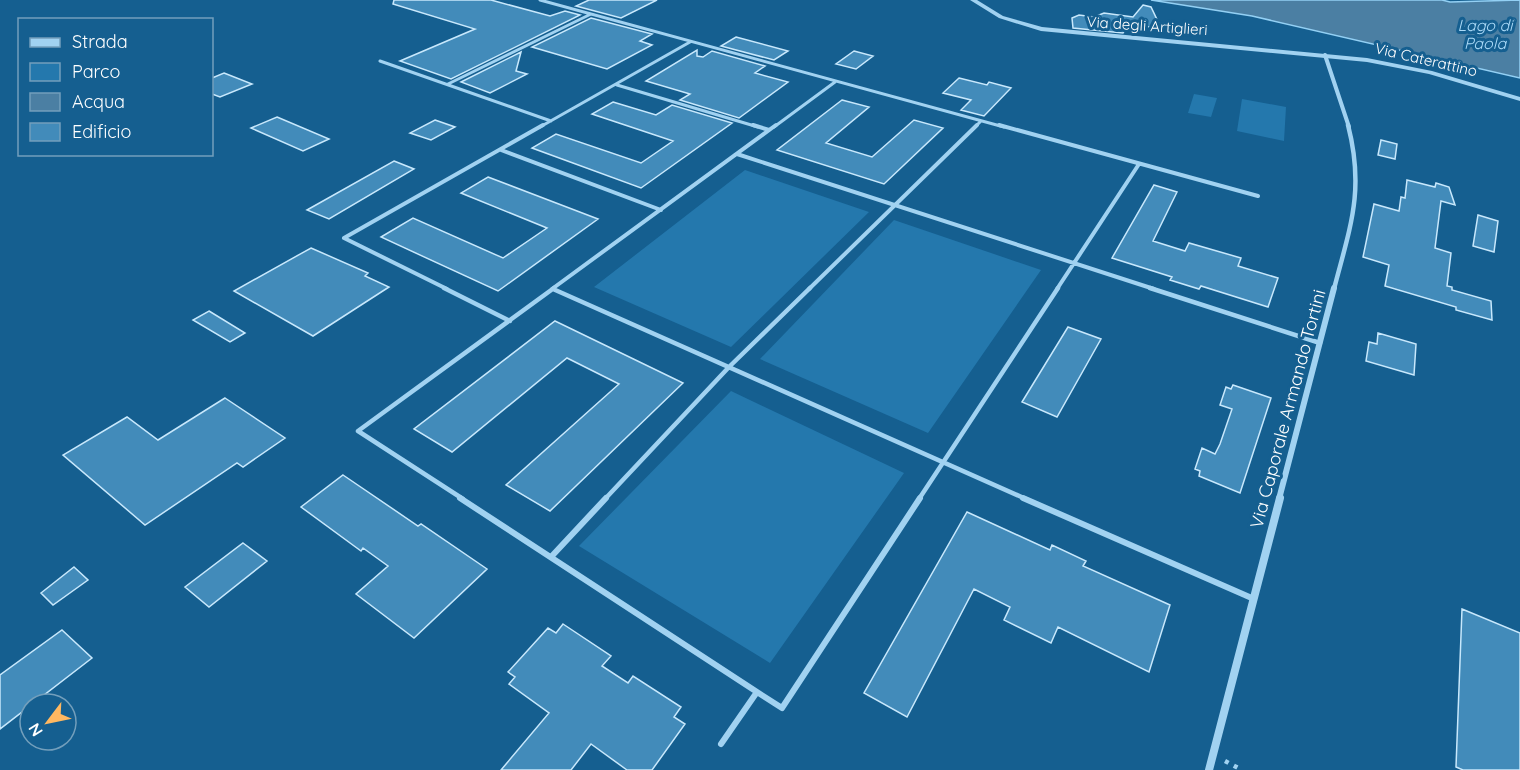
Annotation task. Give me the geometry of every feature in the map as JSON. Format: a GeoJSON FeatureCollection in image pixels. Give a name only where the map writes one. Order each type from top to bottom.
{"type":"FeatureCollection","features":[{"type":"Feature","properties":{"kind":"street","name":"Via degli Artiglieri"},"geometry":{"type":"LineString","coordinates":[[973,0],[985,10],[1005,19],[1048,30],[1325,55]]}},
{"type":"Feature","properties":{"kind":"street","name":"Via Caterattino"},"geometry":{"type":"LineString","coordinates":[[1325,55],[1419,70],[1520,99]]}},
{"type":"Feature","properties":{"kind":"street","name":"Via Caporale Armando Tortini"},"geometry":{"type":"LineString","coordinates":[[1209,770],[1352,224],[1357,192],[1348,129],[1325,55]]}},
{"type":"Feature","properties":{"kind":"lane"},"geometry":{"type":"LineString","coordinates":[[540,0],[1258,196]]}},
{"type":"Feature","properties":{"kind":"lane"},"geometry":{"type":"LineString","coordinates":[[448,84],[591,14]]}},
{"type":"Feature","properties":{"kind":"lane"},"geometry":{"type":"LineString","coordinates":[[510,321],[344,238],[690,42]]}},
{"type":"Feature","properties":{"kind":"lane"},"geometry":{"type":"LineString","coordinates":[[380,61],[551,121]]}},
{"type":"Feature","properties":{"kind":"lane"},"geometry":{"type":"LineString","coordinates":[[835,82],[358,431],[782,708],[1140,164]]}},
{"type":"Feature","properties":{"kind":"lane"},"geometry":{"type":"LineString","coordinates":[[616,85],[769,130]]}},
{"type":"Feature","properties":{"kind":"lane"},"geometry":{"type":"LineString","coordinates":[[551,557],[729,367],[981,121]]}},
{"type":"Feature","properties":{"kind":"lane"},"geometry":{"type":"LineString","coordinates":[[501,150],[661,210]]}},
{"type":"Feature","properties":{"kind":"lane"},"geometry":{"type":"LineString","coordinates":[[736,154],[1320,343]]}},
{"type":"Feature","properties":{"kind":"lane"},"geometry":{"type":"LineString","coordinates":[[553,289],[943,463],[1254,598]]}},
{"type":"Feature","properties":{"kind":"lane"},"geometry":{"type":"LineString","coordinates":[[721,744],[757,692]]}},
{"type":"Feature","properties":{"kind":"path"},"geometry":{"type":"LineString","coordinates":[[1213,755],[1242,770]]}},
{"type":"Feature","properties":{"kind":"green space"},"geometry":{"type":"Polygon","coordinates":[[[1194,94],[1217,98],[1211,117],[1188,113],[1194,94]]]}},
{"type":"Feature","properties":{"kind":"green space"},"geometry":{"type":"Polygon","coordinates":[[[1242,99],[1286,107],[1284,141],[1237,131],[1242,99]]]}},
{"type":"Feature","properties":{"kind":"green space"},"geometry":{"type":"Polygon","coordinates":[[[745,170],[869,212],[731,347],[594,287],[745,170]]]}},
{"type":"Feature","properties":{"kind":"green space"},"geometry":{"type":"Polygon","coordinates":[[[894,220],[1041,270],[928,433],[760,359],[894,220]]]}},
{"type":"Feature","properties":{"kind":"green space"},"geometry":{"type":"Polygon","coordinates":[[[731,391],[904,473],[770,663],[579,546],[731,391]]]}},
{"type":"Feature","properties":{"kind":"water","name":"Lago di Paola"},"geometry":{"type":"Polygon","coordinates":[[[1151,0],[1442,0],[1450,2],[1520,0],[1520,78],[1252,16],[1151,0]]]}},
{"type":"Feature","properties":{"kind":"building"},"geometry":{"type":"Polygon","coordinates":[[[394,0],[491,0],[550,16],[565,11],[580,15],[451,79],[400,61],[475,29],[393,4],[394,0]]]}},
{"type":"Feature","properties":{"kind":"building"},"geometry":{"type":"Polygon","coordinates":[[[589,0],[657,0],[621,18],[576,6],[589,0]]]}},
{"type":"Feature","properties":{"kind":"building"},"geometry":{"type":"Polygon","coordinates":[[[1143,5],[1151,7],[1161,28],[1129,25],[1123,33],[1073,28],[1072,18],[1079,15],[1094,17],[1104,13],[1133,17],[1143,5]]]}},
{"type":"Feature","properties":{"kind":"building"},"geometry":{"type":"Polygon","coordinates":[[[591,18],[652,34],[640,41],[652,45],[607,69],[532,47],[591,18]]]}},
{"type":"Feature","properties":{"kind":"building"},"geometry":{"type":"Polygon","coordinates":[[[736,37],[788,51],[774,60],[721,46],[736,37]]]}},
{"type":"Feature","properties":{"kind":"building"},"geometry":{"type":"Polygon","coordinates":[[[697,50],[697,56],[703,57],[712,51],[765,66],[755,73],[788,82],[739,118],[680,100],[690,94],[646,81],[697,50]]]}},
{"type":"Feature","properties":{"kind":"building"},"geometry":{"type":"Polygon","coordinates":[[[854,51],[873,56],[856,69],[836,64],[854,51]]]}},
{"type":"Feature","properties":{"kind":"building"},"geometry":{"type":"Polygon","coordinates":[[[521,52],[516,71],[527,74],[490,93],[461,82],[521,52]]]}},
{"type":"Feature","properties":{"kind":"building"},"geometry":{"type":"Polygon","coordinates":[[[224,73],[252,84],[220,97],[213,94],[213,78],[224,73]]]}},
{"type":"Feature","properties":{"kind":"building"},"geometry":{"type":"Polygon","coordinates":[[[959,78],[1011,88],[984,116],[961,110],[971,100],[943,93],[959,78]]]}},
{"type":"Feature","properties":{"kind":"building"},"geometry":{"type":"Polygon","coordinates":[[[842,100],[869,107],[826,143],[872,157],[914,120],[943,128],[884,184],[777,150],[842,100]]]}},
{"type":"Feature","properties":{"kind":"building"},"geometry":{"type":"Polygon","coordinates":[[[613,102],[656,115],[672,105],[732,123],[641,188],[532,148],[556,134],[641,163],[673,141],[592,114],[613,102]]]}},
{"type":"Feature","properties":{"kind":"building"},"geometry":{"type":"Polygon","coordinates":[[[277,117],[329,139],[303,151],[251,128],[277,117]]]}},
{"type":"Feature","properties":{"kind":"building"},"geometry":{"type":"Polygon","coordinates":[[[435,120],[455,127],[431,140],[410,133],[435,120]]]}},
{"type":"Feature","properties":{"kind":"building"},"geometry":{"type":"Polygon","coordinates":[[[1381,140],[1397,144],[1395,159],[1378,155],[1381,140]]]}},
{"type":"Feature","properties":{"kind":"building"},"geometry":{"type":"Polygon","coordinates":[[[394,161],[414,169],[329,219],[307,210],[394,161]]]}},
{"type":"Feature","properties":{"kind":"building"},"geometry":{"type":"Polygon","coordinates":[[[488,177],[598,219],[498,291],[381,237],[413,218],[503,258],[547,228],[461,193],[488,177]]]}},
{"type":"Feature","properties":{"kind":"building"},"geometry":{"type":"Polygon","coordinates":[[[1407,180],[1435,187],[1436,183],[1449,187],[1455,205],[1441,201],[1435,248],[1451,253],[1447,286],[1452,287],[1452,290],[1491,301],[1492,320],[1385,286],[1389,265],[1363,257],[1374,204],[1399,211],[1401,197],[1405,198],[1407,180]]]}},
{"type":"Feature","properties":{"kind":"building"},"geometry":{"type":"Polygon","coordinates":[[[1154,185],[1177,192],[1153,241],[1185,251],[1189,243],[1241,258],[1238,266],[1278,278],[1268,307],[1201,286],[1199,289],[1170,280],[1172,277],[1112,258],[1154,185]]]}},
{"type":"Feature","properties":{"kind":"building"},"geometry":{"type":"Polygon","coordinates":[[[1478,215],[1498,221],[1494,252],[1473,246],[1478,215]]]}},
{"type":"Feature","properties":{"kind":"building"},"geometry":{"type":"Polygon","coordinates":[[[311,248],[368,273],[365,276],[389,287],[313,336],[234,291],[311,248]]]}},
{"type":"Feature","properties":{"kind":"building"},"geometry":{"type":"Polygon","coordinates":[[[209,311],[245,333],[230,342],[193,320],[209,311]]]}},
{"type":"Feature","properties":{"kind":"building"},"geometry":{"type":"Polygon","coordinates":[[[555,321],[683,383],[550,511],[506,485],[619,384],[567,358],[452,452],[414,429],[555,321]]]}},
{"type":"Feature","properties":{"kind":"building"},"geometry":{"type":"Polygon","coordinates":[[[1068,327],[1101,339],[1057,417],[1022,402],[1068,327]]]}},
{"type":"Feature","properties":{"kind":"building"},"geometry":{"type":"Polygon","coordinates":[[[1378,333],[1416,344],[1414,375],[1366,361],[1369,342],[1377,344],[1378,333]]]}},
{"type":"Feature","properties":{"kind":"building"},"geometry":{"type":"Polygon","coordinates":[[[1233,385],[1271,398],[1240,493],[1199,476],[1200,471],[1195,469],[1202,448],[1215,454],[1220,444],[1232,409],[1220,405],[1226,387],[1231,389],[1233,385]]]}},
{"type":"Feature","properties":{"kind":"building"},"geometry":{"type":"Polygon","coordinates":[[[225,398],[285,438],[243,467],[237,463],[145,525],[63,455],[127,417],[158,440],[225,398]]]}},
{"type":"Feature","properties":{"kind":"building"},"geometry":{"type":"Polygon","coordinates":[[[343,475],[487,569],[414,638],[356,594],[388,566],[363,548],[361,551],[301,507],[343,475]]]}},
{"type":"Feature","properties":{"kind":"building"},"geometry":{"type":"Polygon","coordinates":[[[967,512],[1050,550],[1052,545],[1086,561],[1083,566],[1170,605],[1149,672],[1058,627],[1051,643],[1004,620],[1010,607],[974,589],[907,717],[864,693],[967,512]]]}},
{"type":"Feature","properties":{"kind":"building"},"geometry":{"type":"Polygon","coordinates":[[[243,543],[267,561],[209,607],[185,587],[243,543]]]}},
{"type":"Feature","properties":{"kind":"building"},"geometry":{"type":"Polygon","coordinates":[[[74,567],[88,580],[53,605],[41,593],[74,567]]]}},
{"type":"Feature","properties":{"kind":"building"},"geometry":{"type":"Polygon","coordinates":[[[1462,609],[1520,633],[1520,770],[1463,770],[1456,767],[1462,609]]]}},
{"type":"Feature","properties":{"kind":"building"},"geometry":{"type":"Polygon","coordinates":[[[563,624],[611,656],[602,666],[628,683],[633,676],[681,707],[674,717],[685,724],[652,770],[627,770],[591,744],[571,770],[501,770],[549,713],[509,684],[515,677],[508,672],[548,628],[556,633],[563,624]]]}},
{"type":"Feature","properties":{"kind":"building"},"geometry":{"type":"Polygon","coordinates":[[[62,630],[92,658],[48,692],[18,692],[18,715],[0,729],[0,675],[62,630]]]}}]}
